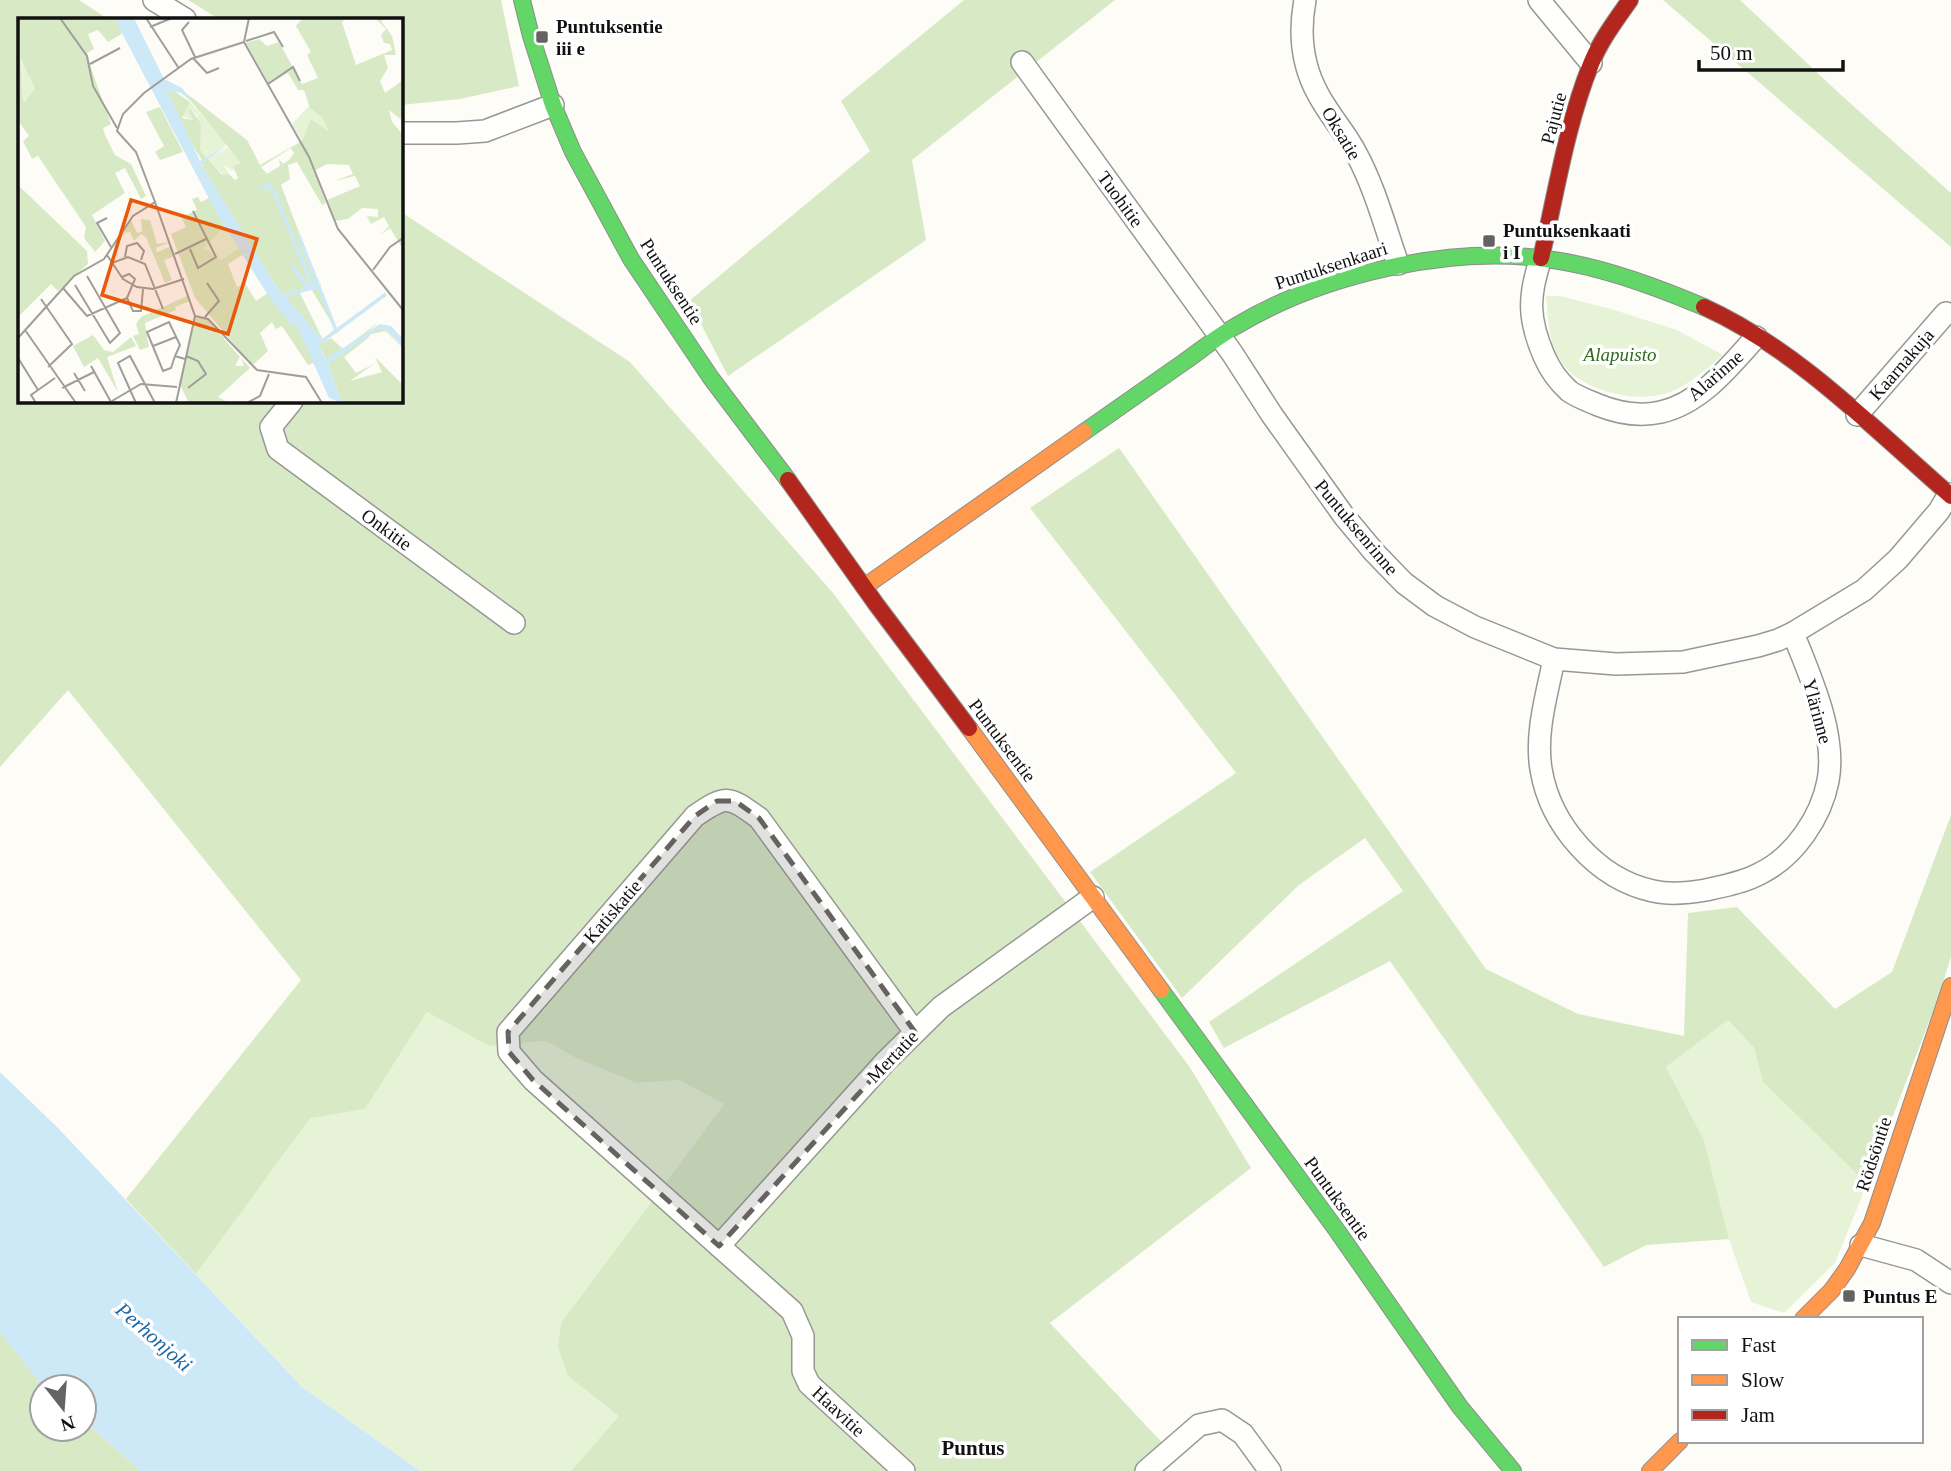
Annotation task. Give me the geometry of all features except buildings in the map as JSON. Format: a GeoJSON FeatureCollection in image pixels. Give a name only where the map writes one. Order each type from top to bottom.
{"type":"FeatureCollection","features":[{"type":"Feature","properties":{"kind":"street"},"geometry":{"type":"LineString","coordinates":[[154,0],[184,18]]}},
{"type":"Feature","properties":{"kind":"street","name":"Puntuksentie"},"geometry":{"type":"LineString","coordinates":[[522,0],[552,105],[573,152],[631,259],[711,378],[1338,1232],[1460,1408],[1513,1471]]}},
{"type":"Feature","properties":{"kind":"street","name":"Oksatie"},"geometry":{"type":"LineString","coordinates":[[1305,0],[1302,44],[1307,68],[1318,94],[1356,152],[1371,184],[1398,264]]}},
{"type":"Feature","properties":{"kind":"street"},"geometry":{"type":"LineString","coordinates":[[1539,0],[1591,63]]}},
{"type":"Feature","properties":{"kind":"street","name":"Pajutie"},"geometry":{"type":"LineString","coordinates":[[1541,258],[1572,127],[1591,63],[1630,0]]}},
{"type":"Feature","properties":{"kind":"street","name":"Tuohitie"},"geometry":{"type":"LineString","coordinates":[[1022,62],[1220,335]]}},
{"type":"Feature","properties":{"kind":"street"},"geometry":{"type":"LineString","coordinates":[[402,137],[485,131],[552,105]]}},
{"type":"Feature","properties":{"kind":"street","name":"Puntuksenkaari"},"geometry":{"type":"LineString","coordinates":[[864,587],[1220,335],[1261,312],[1302,293],[1398,264],[1451,258],[1541,258],[1619,276],[1688,300],[1730,320],[1804,369],[1950,495]]}},
{"type":"Feature","properties":{"kind":"street","name":"Alarinne"},"geometry":{"type":"LineString","coordinates":[[1541,258],[1534,278],[1531,307],[1533,327],[1548,364],[1554,375],[1571,392],[1616,412],[1643,415],[1662,412],[1682,404],[1719,377],[1756,337]]}},
{"type":"Feature","properties":{"kind":"street","name":"Kaarnakuja"},"geometry":{"type":"LineString","coordinates":[[1857,415],[1946,313]]}},
{"type":"Feature","properties":{"kind":"street","name":"Puntuksenrinne"},"geometry":{"type":"LineString","coordinates":[[1220,335],[1272,415],[1344,516],[1404,583],[1436,606],[1475,627],[1554,659],[1616,664],[1683,662],[1721,656],[1778,640],[1864,590],[1898,559],[1950,495]]}},
{"type":"Feature","properties":{"kind":"street","name":"Onkitie"},"geometry":{"type":"LineString","coordinates":[[291,402],[271,427],[278,449],[514,623]]}},
{"type":"Feature","properties":{"kind":"street","name":"Ylärinne"},"geometry":{"type":"LineString","coordinates":[[1554,659],[1540,738],[1540,766],[1544,787],[1554,809],[1572,839],[1595,862],[1619,879],[1653,891],[1686,893],[1725,886],[1762,873],[1787,854],[1806,832],[1821,806],[1829,779],[1829,749],[1814,687],[1793,633]]}},
{"type":"Feature","properties":{"kind":"street","name":"Katiskatie"},"geometry":{"type":"LineString","coordinates":[[719,1246],[533,1080],[509,1052],[508,1032],[695,816],[718,801],[735,801],[759,818],[915,1032]]}},
{"type":"Feature","properties":{"kind":"street","name":"Mertatie"},"geometry":{"type":"LineString","coordinates":[[719,1246],[885,1062],[941,1007],[1093,897]]}},
{"type":"Feature","properties":{"kind":"street","name":"Rödsöntie"},"geometry":{"type":"LineString","coordinates":[[1805,1317],[1832,1290],[1872,1223],[1951,986]]}},
{"type":"Feature","properties":{"kind":"street"},"geometry":{"type":"LineString","coordinates":[[1861,1245],[1916,1260],[1951,1283]]}},
{"type":"Feature","properties":{"kind":"street","name":"Haavitie"},"geometry":{"type":"LineString","coordinates":[[719,1246],[792,1311],[803,1336],[803,1371],[809,1384],[904,1471]]}},
{"type":"Feature","properties":{"kind":"street"},"geometry":{"type":"LineString","coordinates":[[1146,1471],[1199,1425],[1222,1420],[1243,1434],[1270,1471]]}},
{"type":"Feature","properties":{"kind":"street"},"geometry":{"type":"LineString","coordinates":[[1650,1471],[1678,1443]]}},
{"type":"Feature","properties":{"kind":"highlighted area"},"geometry":{"type":"Polygon","coordinates":[[[717,801],[735,801],[759,818],[915,1032],[719,1246],[533,1080],[509,1052],[508,1032],[695,816],[717,801]]]}},
{"type":"Feature","properties":{"kind":"green space"},"geometry":{"type":"Polygon","coordinates":[[[0,0],[79,0],[106,18],[18,18],[18,402],[402,402],[402,213],[630,362],[833,593],[1189,1066],[1251,1168],[1050,1323],[1168,1449],[1143,1471],[571,1471],[619,1416],[568,1376],[558,1347],[561,1323],[724,1104],[679,1080],[636,1083],[574,1057],[546,1041],[489,1046],[427,1012],[365,1109],[310,1118],[196,1274],[126,1199],[301,980],[68,690],[0,767],[0,0]]]}},
{"type":"Feature","properties":{"kind":"green space"},"geometry":{"type":"Polygon","coordinates":[[[188,0],[501,0],[519,86],[460,99],[402,105],[402,18],[217,18],[188,0]]]}},
{"type":"Feature","properties":{"kind":"green space"},"geometry":{"type":"Polygon","coordinates":[[[964,0],[1115,0],[912,160],[926,240],[728,376],[689,301],[870,151],[841,101],[964,0]]]}},
{"type":"Feature","properties":{"kind":"green space"},"geometry":{"type":"Polygon","coordinates":[[[1663,0],[1740,0],[1951,193],[1951,247],[1663,0]]]}},
{"type":"Feature","properties":{"kind":"green space","name":"Alapuisto"},"geometry":{"type":"Polygon","coordinates":[[[1546,296],[1560,296],[1611,309],[1677,330],[1723,355],[1688,383],[1661,395],[1629,396],[1596,388],[1568,370],[1555,352],[1546,296]]]}},
{"type":"Feature","properties":{"kind":"green space"},"geometry":{"type":"Polygon","coordinates":[[[1119,448],[1486,969],[1578,1014],[1684,1036],[1688,913],[1737,907],[1835,1009],[1892,972],[1951,815],[1951,956],[1940,993],[1867,1184],[1763,1082],[1754,1048],[1728,1020],[1666,1067],[1704,1140],[1729,1239],[1646,1245],[1604,1267],[1390,961],[1224,1048],[1209,1022],[1403,891],[1365,838],[1299,885],[1182,998],[1090,872],[1236,773],[1030,508],[1119,448]]]}},
{"type":"Feature","properties":{"kind":"green space"},"geometry":{"type":"Polygon","coordinates":[[[427,1012],[489,1046],[546,1041],[574,1057],[636,1083],[679,1080],[724,1104],[561,1323],[568,1376],[620,1416],[571,1471],[420,1471],[302,1387],[196,1274],[310,1117],[365,1109],[427,1012]]]}},
{"type":"Feature","properties":{"kind":"green space"},"geometry":{"type":"Polygon","coordinates":[[[1728,1020],[1754,1048],[1763,1082],[1867,1184],[1835,1263],[1784,1313],[1751,1302],[1729,1239],[1704,1140],[1666,1067],[1728,1020]]]}},
{"type":"Feature","properties":{"kind":"green space"},"geometry":{"type":"Polygon","coordinates":[[[0,1332],[34,1373],[28,1373],[28,1443],[98,1443],[98,1433],[141,1471],[0,1471],[0,1332]]]}},
{"type":"Feature","properties":{"kind":"water","name":"Perhonjoki"},"geometry":{"type":"Polygon","coordinates":[[[0,1072],[59,1129],[302,1387],[420,1471],[141,1471],[98,1433],[98,1373],[32,1373],[0,1332],[0,1072]]]}},
{"type":"Feature","properties":{"kind":"traffic: fast"},"geometry":{"type":"LineString","coordinates":[[522,0],[553,105],[573,152],[631,259],[711,378],[788,480]]}},
{"type":"Feature","properties":{"kind":"traffic: fast"},"geometry":{"type":"LineString","coordinates":[[1084,432],[1236,326],[1308,292],[1389,268],[1473,256],[1553,260],[1592,267],[1704,307]]}},
{"type":"Feature","properties":{"kind":"traffic: fast"},"geometry":{"type":"LineString","coordinates":[[1161,990],[1338,1232],[1460,1407],[1513,1471]]}},
{"type":"Feature","properties":{"kind":"traffic: slow"},"geometry":{"type":"LineString","coordinates":[[864,587],[1084,432]]}},
{"type":"Feature","properties":{"kind":"traffic: slow"},"geometry":{"type":"LineString","coordinates":[[969,728],[1161,990]]}},
{"type":"Feature","properties":{"kind":"traffic: slow"},"geometry":{"type":"LineString","coordinates":[[1805,1317],[1832,1290],[1847,1269],[1872,1223],[1951,986]]}},
{"type":"Feature","properties":{"kind":"traffic: slow"},"geometry":{"type":"LineString","coordinates":[[1650,1471],[1678,1443]]}},
{"type":"Feature","properties":{"kind":"traffic: jam"},"geometry":{"type":"LineString","coordinates":[[1541,258],[1568,136],[1582,88],[1599,47],[1630,0]]}},
{"type":"Feature","properties":{"kind":"traffic: jam"},"geometry":{"type":"LineString","coordinates":[[1704,307],[1738,324],[1803,368],[1834,392],[1951,496]]}},
{"type":"Feature","properties":{"kind":"traffic: jam"},"geometry":{"type":"LineString","coordinates":[[788,480],[969,728]]}},
{"type":"Feature","properties":{"kind":"place","name":"Puntuksentie iii e"},"geometry":{"type":"Point","coordinates":[542,37]}},
{"type":"Feature","properties":{"kind":"place","name":"Puntuksenkaati i I"},"geometry":{"type":"Point","coordinates":[1489,241]}},
{"type":"Feature","properties":{"kind":"place","name":"Puntus E"},"geometry":{"type":"Point","coordinates":[1849,1296]}},
{"type":"Feature","properties":{"kind":"district","name":"Puntus"},"geometry":{"type":"Point","coordinates":[973,1448]}}]}
